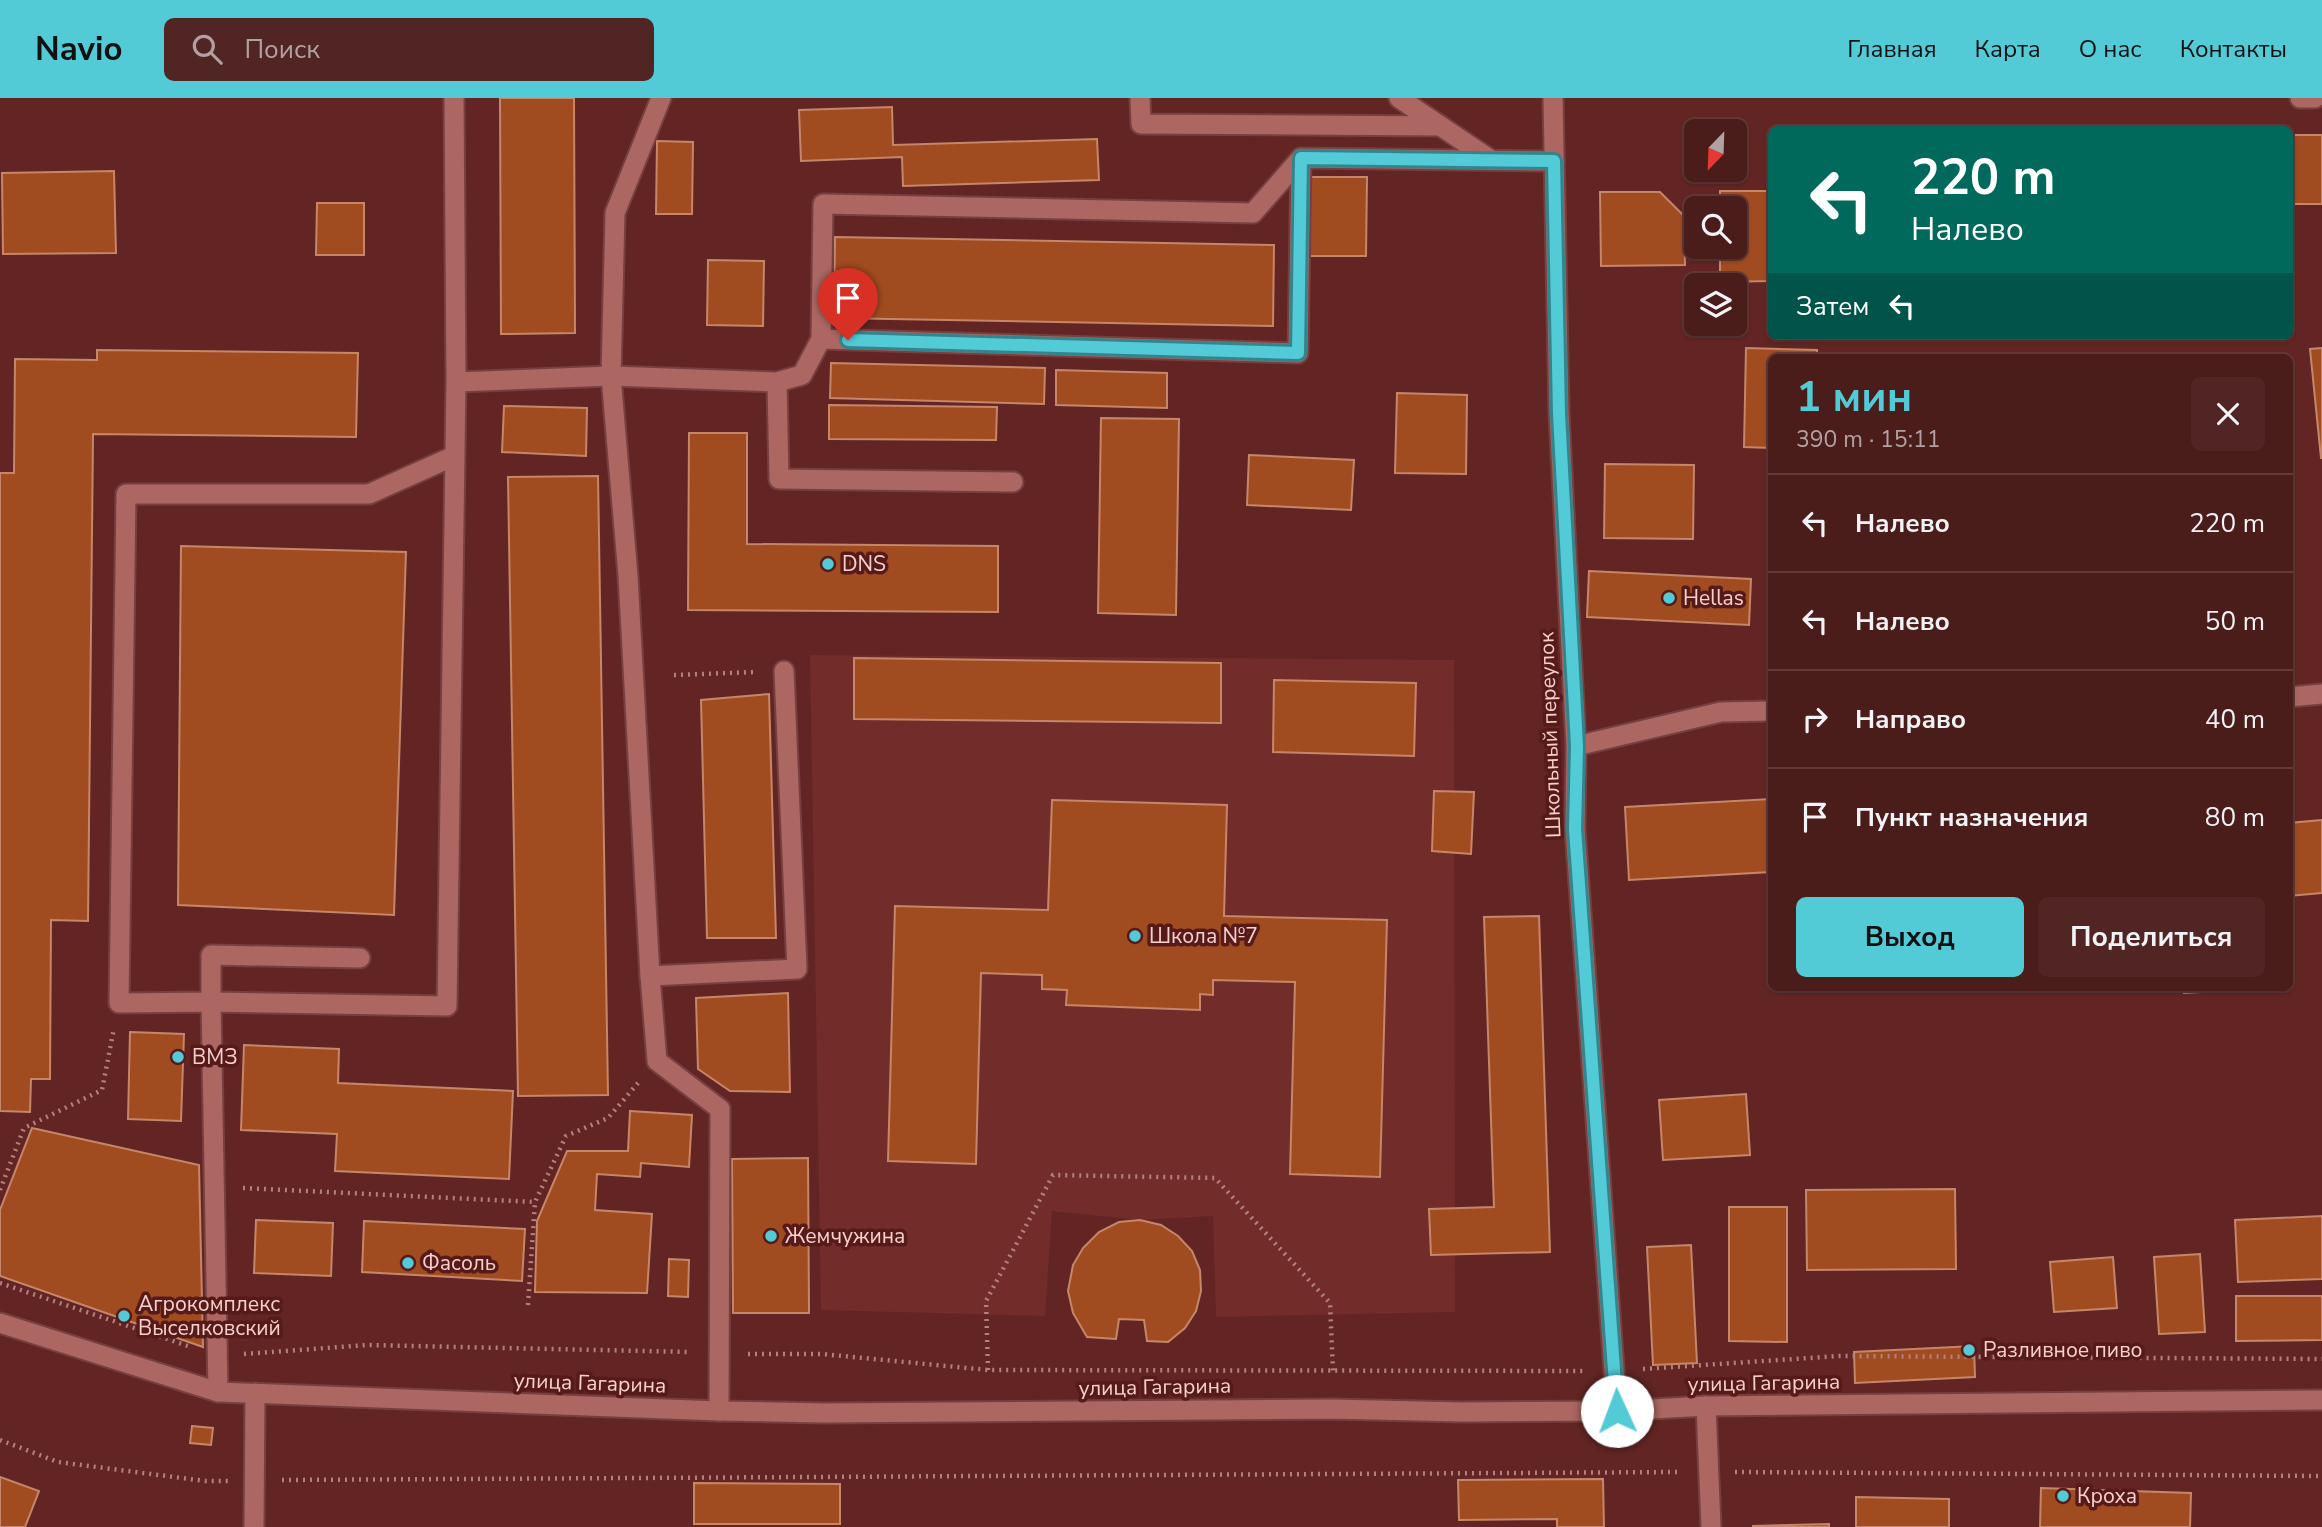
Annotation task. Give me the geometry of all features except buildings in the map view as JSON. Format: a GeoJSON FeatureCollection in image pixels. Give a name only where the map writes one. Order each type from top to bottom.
{"type":"FeatureCollection","features":[{"type":"Feature","properties":{"kind":"street"},"geometry":{"type":"LineString","coordinates":[[453,98],[456,382],[447,1006],[119,1003],[126,494],[369,494],[454,456]]}},
{"type":"Feature","properties":{"kind":"street"},"geometry":{"type":"LineString","coordinates":[[661,98],[615,213],[611,376],[628,576],[657,1061],[720,1109],[719,1411]]}},
{"type":"Feature","properties":{"kind":"street"},"geometry":{"type":"LineString","coordinates":[[1140,98],[1141,124],[1441,126]]}},
{"type":"Feature","properties":{"kind":"street"},"geometry":{"type":"LineString","coordinates":[[1399,98],[1492,160]]}},
{"type":"Feature","properties":{"kind":"street","name":"Школьный переулок"},"geometry":{"type":"LineString","coordinates":[[1553,98],[1559,414],[1577,746],[1575,829],[1617,1411]]}},
{"type":"Feature","properties":{"kind":"street"},"geometry":{"type":"LineString","coordinates":[[2300,98],[2315,98]]}},
{"type":"Feature","properties":{"kind":"street"},"geometry":{"type":"LineString","coordinates":[[456,382],[611,376],[777,382],[802,375],[821,339],[823,204],[1253,213],[1301,158],[1554,161]]}},
{"type":"Feature","properties":{"kind":"street"},"geometry":{"type":"LineString","coordinates":[[821,339],[1298,353],[1301,158]]}},
{"type":"Feature","properties":{"kind":"street"},"geometry":{"type":"LineString","coordinates":[[777,382],[779,479],[1013,482]]}},
{"type":"Feature","properties":{"kind":"street"},"geometry":{"type":"LineString","coordinates":[[650,976],[797,969],[784,671]]}},
{"type":"Feature","properties":{"kind":"street"},"geometry":{"type":"LineString","coordinates":[[2293,697],[2322,694]]}},
{"type":"Feature","properties":{"kind":"street"},"geometry":{"type":"LineString","coordinates":[[1577,746],[1721,712],[1768,712]]}},
{"type":"Feature","properties":{"kind":"street"},"geometry":{"type":"LineString","coordinates":[[218,1392],[211,955],[360,958]]}},
{"type":"Feature","properties":{"kind":"street","name":"улица Гагарина"},"geometry":{"type":"LineString","coordinates":[[0,1323],[218,1392],[719,1411],[862,1413],[1331,1409],[1462,1412],[1617,1411],[1706,1406],[2322,1401]]}},
{"type":"Feature","properties":{"kind":"street"},"geometry":{"type":"LineString","coordinates":[[254,1527],[255,1393]]}},
{"type":"Feature","properties":{"kind":"street"},"geometry":{"type":"LineString","coordinates":[[1706,1406],[1711,1527]]}},
{"type":"Feature","properties":{"kind":"path"},"geometry":{"type":"LineString","coordinates":[[674,675],[784,671]]}},
{"type":"Feature","properties":{"kind":"path"},"geometry":{"type":"LineString","coordinates":[[0,1190],[24,1129],[102,1090],[119,1003]]}},
{"type":"Feature","properties":{"kind":"path"},"geometry":{"type":"LineString","coordinates":[[528,1305],[535,1202],[566,1136],[608,1118],[657,1061]]}},
{"type":"Feature","properties":{"kind":"path"},"geometry":{"type":"LineString","coordinates":[[988,1370],[986,1301],[1053,1175],[1215,1178],[1330,1303],[1333,1372]]}},
{"type":"Feature","properties":{"kind":"path"},"geometry":{"type":"LineString","coordinates":[[242,1188],[535,1202]]}},
{"type":"Feature","properties":{"kind":"path"},"geometry":{"type":"LineString","coordinates":[[0,1283],[216,1356],[367,1345],[822,1354],[988,1370],[1333,1372],[1615,1371],[1839,1356],[2322,1359]]}},
{"type":"Feature","properties":{"kind":"path"},"geometry":{"type":"LineString","coordinates":[[0,1440],[58,1462],[205,1481],[1709,1471],[2322,1475]]}},
{"type":"Feature","properties":{"kind":"shaded area","name":"Школа №7"},"geometry":{"type":"Polygon","coordinates":[[[810,655],[1454,660],[1455,1312],[1216,1317],[1213,1216],[1140,1220],[1052,1211],[1045,1316],[821,1310],[810,655]]]}},
{"type":"Feature","properties":{"kind":"place","name":"DNS"},"geometry":{"type":"Point","coordinates":[828,564]}},
{"type":"Feature","properties":{"kind":"place","name":"Hellas"},"geometry":{"type":"Point","coordinates":[1669,598]}},
{"type":"Feature","properties":{"kind":"place","name":"Школа №7"},"geometry":{"type":"Point","coordinates":[1135,936]}},
{"type":"Feature","properties":{"kind":"place","name":"ВМЗ"},"geometry":{"type":"Point","coordinates":[178,1057]}},
{"type":"Feature","properties":{"kind":"place","name":"Жемчужина"},"geometry":{"type":"Point","coordinates":[771,1236]}},
{"type":"Feature","properties":{"kind":"place","name":"Фасоль"},"geometry":{"type":"Point","coordinates":[408,1263]}},
{"type":"Feature","properties":{"kind":"place","name":"Агрокомплекс Выселковский"},"geometry":{"type":"Point","coordinates":[124,1316]}},
{"type":"Feature","properties":{"kind":"place","name":"Разливное пиво"},"geometry":{"type":"Point","coordinates":[1969,1350]}},
{"type":"Feature","properties":{"kind":"place","name":"Кроха"},"geometry":{"type":"Point","coordinates":[2063,1496]}},
{"type":"Feature","properties":{"kind":"route"},"geometry":{"type":"LineString","coordinates":[[848,340],[1298,353],[1301,158],[1554,161],[1559,414],[1577,746],[1575,829],[1617,1411]]}}]}
